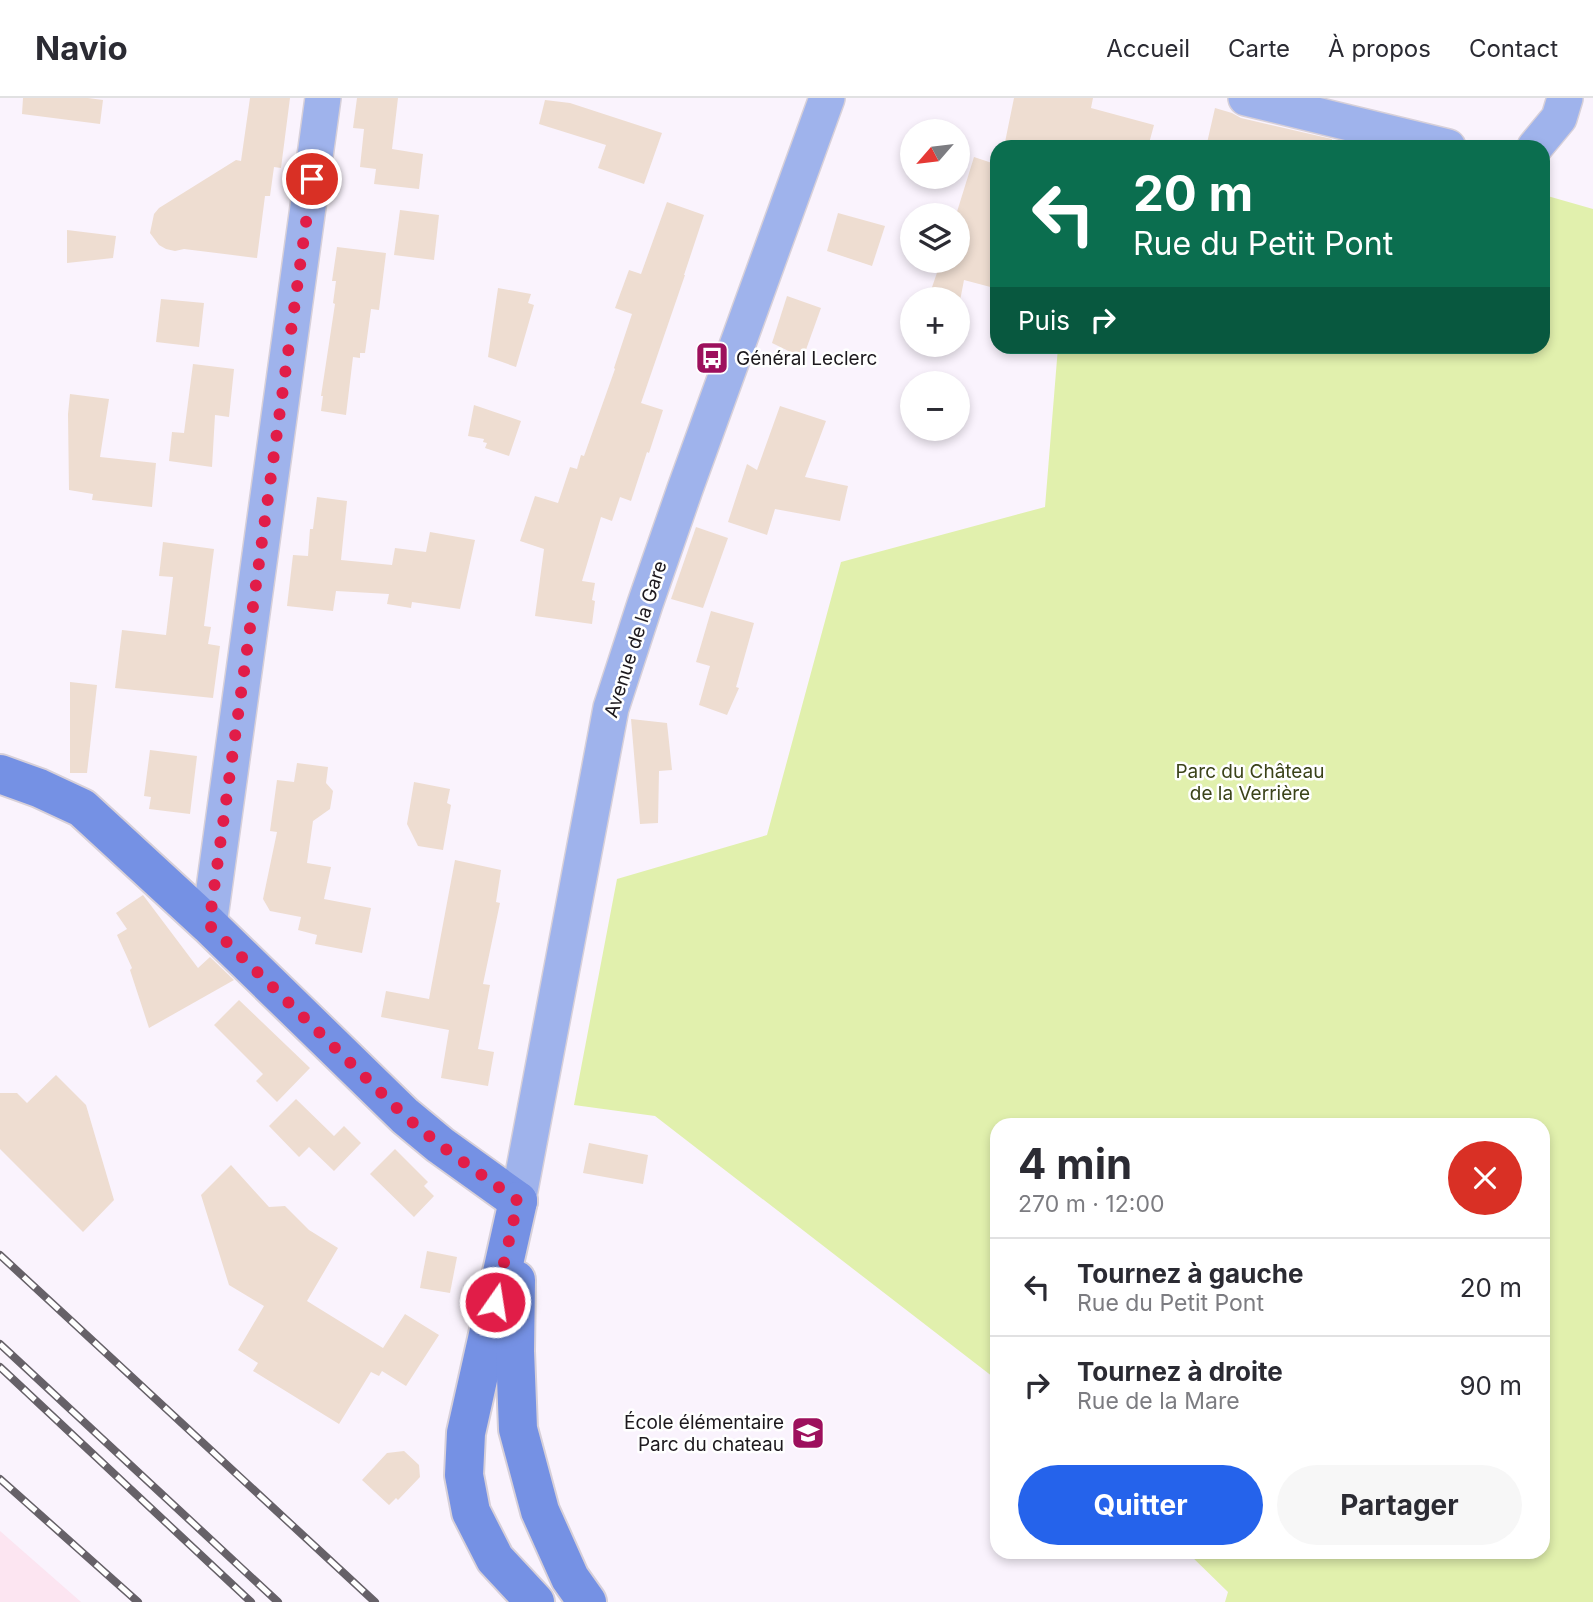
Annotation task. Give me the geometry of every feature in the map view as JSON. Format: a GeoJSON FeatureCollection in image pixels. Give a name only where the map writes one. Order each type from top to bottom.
{"type":"FeatureCollection","features":[{"type":"Feature","properties":{"kind":"street"},"geometry":{"type":"LineString","coordinates":[[209,925],[323,98]]}},
{"type":"Feature","properties":{"kind":"street","name":"Avenue de la Gare"},"geometry":{"type":"LineString","coordinates":[[536,1602],[495,1559],[471,1512],[464,1475],[466,1433],[518,1201],[611,708],[685,489],[827,98]]}},
{"type":"Feature","properties":{"kind":"street"},"geometry":{"type":"LineString","coordinates":[[1246,98],[1419,140]]}},
{"type":"Feature","properties":{"kind":"street"},"geometry":{"type":"LineString","coordinates":[[1541,140],[1559,118],[1565,98]]}},
{"type":"Feature","properties":{"kind":"street"},"geometry":{"type":"LineString","coordinates":[[0,774],[82,808],[209,925],[405,1116],[440,1145],[518,1201]]}},
{"type":"Feature","properties":{"kind":"street","name":"Avenue de la Gare"},"geometry":{"type":"LineString","coordinates":[[518,1201],[515,1251],[518,1429],[540,1511],[570,1578],[587,1602]]}},
{"type":"Feature","properties":{"kind":"shaded area"},"geometry":{"type":"Polygon","coordinates":[[[0,1531],[81,1602],[0,1602],[0,1531]]]}},
{"type":"Feature","properties":{"kind":"green space","name":"Parc du Château de la Verrière"},"geometry":{"type":"Polygon","coordinates":[[[1550,197],[1593,209],[1593,1602],[1225,1602],[1228,1592],[1194,1559],[1550,1559],[1550,1118],[990,1118],[990,1375],[655,1116],[574,1105],[617,879],[767,835],[841,562],[1045,507],[1057,354],[1550,354],[1550,197]]]}},
{"type":"Feature","properties":{"kind":"building"},"geometry":{"type":"Polygon","coordinates":[[[23,98],[103,100],[100,124],[22,114],[23,98]]]}},
{"type":"Feature","properties":{"kind":"building"},"geometry":{"type":"Polygon","coordinates":[[[250,98],[290,98],[281,168],[274,167],[270,196],[265,196],[257,258],[184,249],[175,251],[159,245],[150,233],[154,214],[159,208],[236,160],[241,161],[250,98]]]}},
{"type":"Feature","properties":{"kind":"building"},"geometry":{"type":"Polygon","coordinates":[[[357,98],[398,98],[392,149],[423,154],[419,189],[374,184],[376,169],[360,167],[364,129],[353,128],[357,98]]]}},
{"type":"Feature","properties":{"kind":"building"},"geometry":{"type":"Polygon","coordinates":[[[1014,98],[1093,98],[1091,108],[1154,125],[1150,140],[1005,140],[1014,98]]]}},
{"type":"Feature","properties":{"kind":"building"},"geometry":{"type":"Polygon","coordinates":[[[545,100],[570,103],[662,133],[644,184],[598,168],[606,145],[539,124],[545,100]]]}},
{"type":"Feature","properties":{"kind":"building"},"geometry":{"type":"Polygon","coordinates":[[[1215,108],[1241,118],[1332,139],[1332,140],[1208,140],[1215,108]]]}},
{"type":"Feature","properties":{"kind":"building"},"geometry":{"type":"Polygon","coordinates":[[[974,157],[990,162],[990,287],[964,280],[963,287],[932,287],[937,273],[970,273],[970,203],[960,203],[964,189],[970,189],[970,170],[974,157]]]}},
{"type":"Feature","properties":{"kind":"building"},"geometry":{"type":"Polygon","coordinates":[[[667,202],[704,215],[641,403],[663,410],[631,501],[620,497],[612,521],[601,517],[582,581],[595,583],[592,624],[535,616],[544,549],[520,541],[535,496],[558,503],[570,467],[577,469],[581,455],[584,456],[632,314],[615,308],[629,270],[641,274],[667,202]]]}},
{"type":"Feature","properties":{"kind":"building"},"geometry":{"type":"Polygon","coordinates":[[[400,210],[439,215],[434,260],[394,255],[400,210]]]}},
{"type":"Feature","properties":{"kind":"building"},"geometry":{"type":"Polygon","coordinates":[[[838,213],[885,226],[872,266],[827,251],[838,213]]]}},
{"type":"Feature","properties":{"kind":"building"},"geometry":{"type":"Polygon","coordinates":[[[67,230],[116,236],[113,258],[67,263],[67,230]]]}},
{"type":"Feature","properties":{"kind":"building"},"geometry":{"type":"Polygon","coordinates":[[[337,247],[386,253],[379,310],[371,309],[365,353],[360,353],[360,358],[353,357],[346,415],[321,411],[335,304],[336,281],[332,281],[337,247]]]}},
{"type":"Feature","properties":{"kind":"building"},"geometry":{"type":"Polygon","coordinates":[[[498,288],[531,294],[528,303],[534,305],[516,367],[488,357],[498,288]]]}},
{"type":"Feature","properties":{"kind":"building"},"geometry":{"type":"Polygon","coordinates":[[[787,296],[821,308],[803,358],[772,343],[787,296]]]}},
{"type":"Feature","properties":{"kind":"building"},"geometry":{"type":"Polygon","coordinates":[[[161,299],[204,303],[199,347],[156,342],[161,299]]]}},
{"type":"Feature","properties":{"kind":"building"},"geometry":{"type":"Polygon","coordinates":[[[193,364],[234,369],[229,417],[215,415],[212,467],[169,461],[172,432],[184,433],[193,364]]]}},
{"type":"Feature","properties":{"kind":"building"},"geometry":{"type":"Polygon","coordinates":[[[70,394],[109,399],[100,457],[156,463],[152,507],[92,500],[93,494],[69,490],[70,394]]]}},
{"type":"Feature","properties":{"kind":"building"},"geometry":{"type":"Polygon","coordinates":[[[474,405],[521,421],[509,456],[485,448],[487,443],[483,442],[484,439],[468,436],[474,405]]]}},
{"type":"Feature","properties":{"kind":"building"},"geometry":{"type":"Polygon","coordinates":[[[780,406],[826,421],[805,477],[848,486],[840,521],[775,509],[767,535],[728,522],[747,464],[757,470],[780,406]]]}},
{"type":"Feature","properties":{"kind":"building"},"geometry":{"type":"Polygon","coordinates":[[[317,497],[347,501],[341,560],[392,565],[395,548],[426,552],[430,532],[475,540],[460,609],[412,602],[411,608],[387,604],[389,594],[336,591],[333,611],[287,606],[293,555],[308,556],[317,497]]]}},
{"type":"Feature","properties":{"kind":"building"},"geometry":{"type":"Polygon","coordinates":[[[696,527],[728,538],[703,608],[671,599],[696,527]]]}},
{"type":"Feature","properties":{"kind":"building"},"geometry":{"type":"Polygon","coordinates":[[[163,542],[214,549],[204,626],[211,627],[208,644],[220,646],[213,698],[115,688],[122,630],[166,635],[173,577],[159,576],[163,542]]]}},
{"type":"Feature","properties":{"kind":"building"},"geometry":{"type":"Polygon","coordinates":[[[711,611],[754,623],[736,687],[739,688],[727,715],[699,705],[710,666],[696,662],[711,611]]]}},
{"type":"Feature","properties":{"kind":"building"},"geometry":{"type":"Polygon","coordinates":[[[70,682],[97,685],[87,773],[70,773],[70,682]]]}},
{"type":"Feature","properties":{"kind":"building"},"geometry":{"type":"Polygon","coordinates":[[[631,719],[667,723],[672,770],[659,771],[658,823],[640,824],[631,719]]]}},
{"type":"Feature","properties":{"kind":"building"},"geometry":{"type":"Polygon","coordinates":[[[150,750],[197,756],[190,814],[149,809],[151,797],[144,796],[150,750]]]}},
{"type":"Feature","properties":{"kind":"building"},"geometry":{"type":"Polygon","coordinates":[[[297,763],[328,767],[326,783],[333,791],[330,809],[313,821],[307,863],[331,867],[324,899],[371,908],[362,953],[315,944],[317,935],[298,930],[301,917],[270,911],[263,899],[277,832],[270,831],[277,780],[294,782],[297,763]]]}},
{"type":"Feature","properties":{"kind":"building"},"geometry":{"type":"Polygon","coordinates":[[[414,782],[450,789],[447,803],[451,805],[443,850],[418,846],[407,824],[414,782]]]}},
{"type":"Feature","properties":{"kind":"building"},"geometry":{"type":"Polygon","coordinates":[[[455,860],[501,870],[496,902],[500,903],[483,984],[490,985],[478,1049],[494,1052],[488,1086],[441,1078],[449,1030],[381,1017],[386,991],[429,999],[455,860]]]}},
{"type":"Feature","properties":{"kind":"building"},"geometry":{"type":"Polygon","coordinates":[[[143,895],[198,968],[210,957],[234,980],[149,1028],[130,970],[132,968],[117,935],[127,929],[116,913],[143,895]]]}},
{"type":"Feature","properties":{"kind":"building"},"geometry":{"type":"Polygon","coordinates":[[[239,1000],[310,1068],[277,1102],[256,1081],[263,1074],[214,1025],[239,1000]]]}},
{"type":"Feature","properties":{"kind":"building"},"geometry":{"type":"Polygon","coordinates":[[[56,1075],[86,1105],[114,1200],[83,1232],[0,1149],[0,1093],[17,1093],[27,1103],[56,1075]]]}},
{"type":"Feature","properties":{"kind":"building"},"geometry":{"type":"Polygon","coordinates":[[[296,1099],[334,1136],[344,1126],[361,1143],[334,1171],[309,1147],[299,1157],[269,1126],[296,1099]]]}},
{"type":"Feature","properties":{"kind":"building"},"geometry":{"type":"Polygon","coordinates":[[[589,1143],[648,1155],[643,1184],[583,1173],[589,1143]]]}},
{"type":"Feature","properties":{"kind":"building"},"geometry":{"type":"Polygon","coordinates":[[[395,1149],[428,1182],[424,1186],[434,1196],[414,1217],[370,1174],[395,1149]]]}},
{"type":"Feature","properties":{"kind":"building"},"geometry":{"type":"Polygon","coordinates":[[[231,1165],[269,1207],[285,1206],[309,1230],[338,1248],[307,1301],[383,1348],[405,1314],[439,1335],[406,1386],[382,1371],[379,1376],[371,1372],[339,1424],[253,1371],[258,1363],[238,1350],[264,1306],[229,1285],[201,1195],[231,1165]]]}},
{"type":"Feature","properties":{"kind":"building"},"geometry":{"type":"Polygon","coordinates":[[[427,1251],[457,1257],[450,1293],[420,1288],[427,1251]]]}},
{"type":"Feature","properties":{"kind":"building"},"geometry":{"type":"Polygon","coordinates":[[[404,1451],[419,1465],[420,1477],[398,1500],[396,1498],[389,1505],[362,1480],[387,1453],[404,1451]]]}},
{"type":"Feature","properties":{"kind":"railway"},"geometry":{"type":"LineString","coordinates":[[0,1255],[375,1602]]}},
{"type":"Feature","properties":{"kind":"railway"},"geometry":{"type":"LineString","coordinates":[[0,1344],[278,1602]]}},
{"type":"Feature","properties":{"kind":"railway"},"geometry":{"type":"LineString","coordinates":[[0,1367],[251,1602]]}},
{"type":"Feature","properties":{"kind":"railway"},"geometry":{"type":"LineString","coordinates":[[0,1479],[138,1602]]}},
{"type":"Feature","properties":{"kind":"place","name":"Général Leclerc"},"geometry":{"type":"Point","coordinates":[712,358]}},
{"type":"Feature","properties":{"kind":"place","name":"École élémentaire Parc du chateau"},"geometry":{"type":"Point","coordinates":[808,1433]}},
{"type":"Feature","properties":{"kind":"route"},"geometry":{"type":"LineString","coordinates":[[312,179],[209,925],[405,1116],[440,1145],[518,1201],[495,1302]]}}]}
